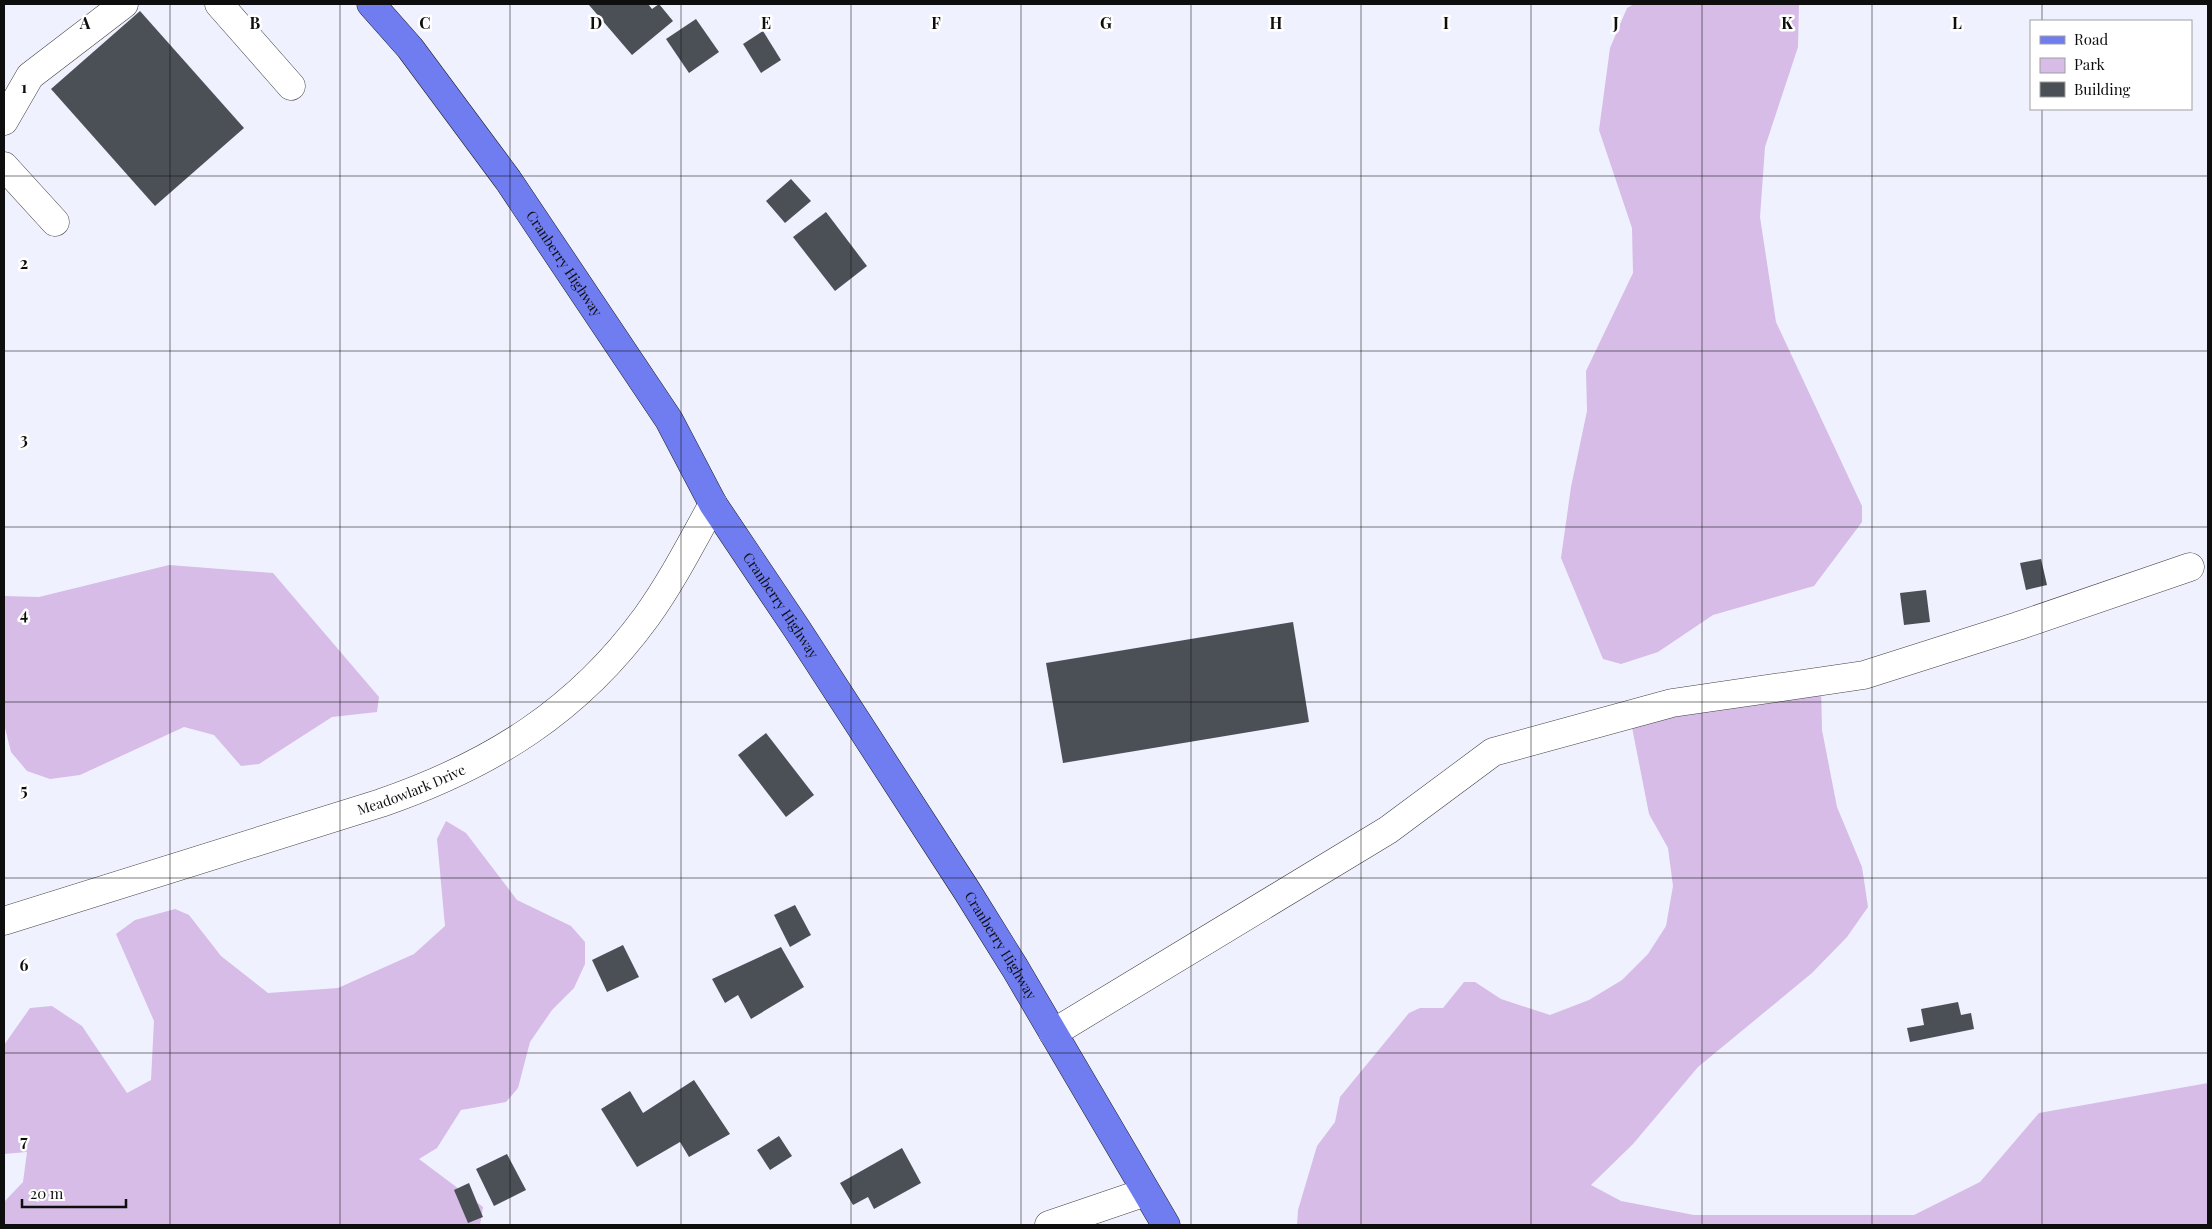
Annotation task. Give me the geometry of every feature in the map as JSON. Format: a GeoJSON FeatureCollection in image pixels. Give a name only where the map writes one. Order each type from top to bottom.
{"type":"FeatureCollection","features":[{"type":"Feature","properties":{"kind":"main road","name":"Cranberry Highway"},"geometry":{"type":"LineString","coordinates":[[379,7],[514,188],[669,420],[713,504],[914,808],[1053,1033],[1166,1225]]}},
{"type":"Feature","properties":{"kind":"street"},"geometry":{"type":"LineString","coordinates":[[4,121],[30,76],[124,4]]}},
{"type":"Feature","properties":{"kind":"street"},"geometry":{"type":"LineString","coordinates":[[219,4],[291,86]]}},
{"type":"Feature","properties":{"kind":"street"},"geometry":{"type":"LineString","coordinates":[[4,166],[55,222]]}},
{"type":"Feature","properties":{"kind":"street","name":"Meadowlark Drive"},"geometry":{"type":"LineString","coordinates":[[4,921],[381,803],[438,782],[485,759],[555,714],[577,696],[602,671],[647,615],[671,579],[713,504]]}},
{"type":"Feature","properties":{"kind":"street"},"geometry":{"type":"LineString","coordinates":[[1053,1033],[1388,830],[1493,752],[1672,703],[1864,674],[2018,626],[2190,567]]}},
{"type":"Feature","properties":{"kind":"street"},"geometry":{"type":"LineString","coordinates":[[1049,1225],[1146,1192]]}},
{"type":"Feature","properties":{"kind":"green space"},"geometry":{"type":"Polygon","coordinates":[[[1634,4],[1799,4],[1798,47],[1765,147],[1760,217],[1776,322],[1862,506],[1862,522],[1814,586],[1713,615],[1658,652],[1621,664],[1603,659],[1561,558],[1571,487],[1587,411],[1586,371],[1633,273],[1632,228],[1599,130],[1610,48],[1627,8],[1634,4]]]}},
{"type":"Feature","properties":{"kind":"green space"},"geometry":{"type":"Polygon","coordinates":[[[169,565],[273,573],[379,697],[377,712],[332,717],[259,764],[241,766],[214,735],[184,727],[80,775],[50,779],[27,771],[11,752],[4,724],[4,596],[39,597],[169,565]]]}},
{"type":"Feature","properties":{"kind":"green space"},"geometry":{"type":"Polygon","coordinates":[[[1821,686],[1822,730],[1837,807],[1862,867],[1868,907],[1847,937],[1812,973],[1698,1067],[1633,1144],[1591,1185],[1621,1201],[1694,1215],[1914,1215],[1980,1182],[2039,1113],[2208,1083],[2208,1225],[1297,1225],[1298,1210],[1317,1146],[1335,1122],[1340,1097],[1409,1013],[1420,1008],[1443,1008],[1464,982],[1475,982],[1501,999],[1550,1015],[1589,1000],[1622,980],[1648,954],[1666,926],[1673,886],[1668,848],[1649,814],[1631,722],[1821,686]]]}},
{"type":"Feature","properties":{"kind":"green space"},"geometry":{"type":"Polygon","coordinates":[[[446,821],[466,833],[517,900],[571,926],[585,942],[585,964],[574,988],[552,1010],[530,1042],[518,1088],[506,1102],[461,1110],[437,1148],[419,1159],[483,1207],[480,1225],[4,1225],[4,1202],[23,1182],[27,1152],[4,1154],[4,1045],[30,1008],[52,1006],[82,1026],[127,1093],[151,1080],[154,1021],[116,934],[135,920],[175,909],[189,915],[221,956],[268,993],[338,988],[414,954],[445,926],[437,839],[446,821]]]}},
{"type":"Feature","properties":{"kind":"building"},"geometry":{"type":"Polygon","coordinates":[[[648,4],[652,9],[659,4],[673,21],[632,55],[589,5],[648,4]]]}},
{"type":"Feature","properties":{"kind":"building"},"geometry":{"type":"Polygon","coordinates":[[[140,11],[244,128],[155,206],[51,89],[140,11]]]}},
{"type":"Feature","properties":{"kind":"building"},"geometry":{"type":"Polygon","coordinates":[[[696,19],[719,52],[689,73],[666,39],[696,19]]]}},
{"type":"Feature","properties":{"kind":"building"},"geometry":{"type":"Polygon","coordinates":[[[763,31],[781,60],[761,73],[743,44],[763,31]]]}},
{"type":"Feature","properties":{"kind":"building"},"geometry":{"type":"Polygon","coordinates":[[[791,179],[811,201],[785,223],[766,201],[791,179]]]}},
{"type":"Feature","properties":{"kind":"building"},"geometry":{"type":"Polygon","coordinates":[[[826,212],[867,266],[835,291],[793,237],[826,212]]]}},
{"type":"Feature","properties":{"kind":"building"},"geometry":{"type":"Polygon","coordinates":[[[2041,559],[2047,585],[2026,590],[2020,563],[2041,559]]]}},
{"type":"Feature","properties":{"kind":"building"},"geometry":{"type":"Polygon","coordinates":[[[1926,590],[1930,622],[1904,625],[1900,593],[1926,590]]]}},
{"type":"Feature","properties":{"kind":"building"},"geometry":{"type":"Polygon","coordinates":[[[1293,622],[1309,722],[1063,763],[1046,663],[1293,622]]]}},
{"type":"Feature","properties":{"kind":"building"},"geometry":{"type":"Polygon","coordinates":[[[766,733],[814,795],[786,817],[738,755],[766,733]]]}},
{"type":"Feature","properties":{"kind":"building"},"geometry":{"type":"Polygon","coordinates":[[[795,905],[811,935],[790,947],[774,915],[795,905]]]}},
{"type":"Feature","properties":{"kind":"building"},"geometry":{"type":"Polygon","coordinates":[[[623,945],[639,977],[607,992],[592,960],[623,945]]]}},
{"type":"Feature","properties":{"kind":"building"},"geometry":{"type":"Polygon","coordinates":[[[781,947],[804,987],[751,1019],[738,995],[725,1003],[712,979],[781,947]]]}},
{"type":"Feature","properties":{"kind":"building"},"geometry":{"type":"Polygon","coordinates":[[[1958,1002],[1961,1015],[1971,1013],[1974,1029],[1910,1042],[1907,1028],[1924,1025],[1921,1009],[1958,1002]]]}},
{"type":"Feature","properties":{"kind":"building"},"geometry":{"type":"Polygon","coordinates":[[[694,1080],[730,1134],[689,1157],[680,1142],[637,1167],[601,1109],[630,1091],[643,1113],[694,1080]]]}},
{"type":"Feature","properties":{"kind":"building"},"geometry":{"type":"Polygon","coordinates":[[[779,1136],[792,1156],[770,1170],[757,1150],[779,1136]]]}},
{"type":"Feature","properties":{"kind":"building"},"geometry":{"type":"Polygon","coordinates":[[[902,1148],[921,1183],[874,1209],[868,1197],[853,1205],[840,1183],[902,1148]]]}},
{"type":"Feature","properties":{"kind":"building"},"geometry":{"type":"Polygon","coordinates":[[[507,1154],[526,1190],[494,1206],[476,1169],[507,1154]]]}},
{"type":"Feature","properties":{"kind":"building"},"geometry":{"type":"Polygon","coordinates":[[[469,1183],[483,1217],[468,1223],[454,1190],[469,1183]]]}}]}
